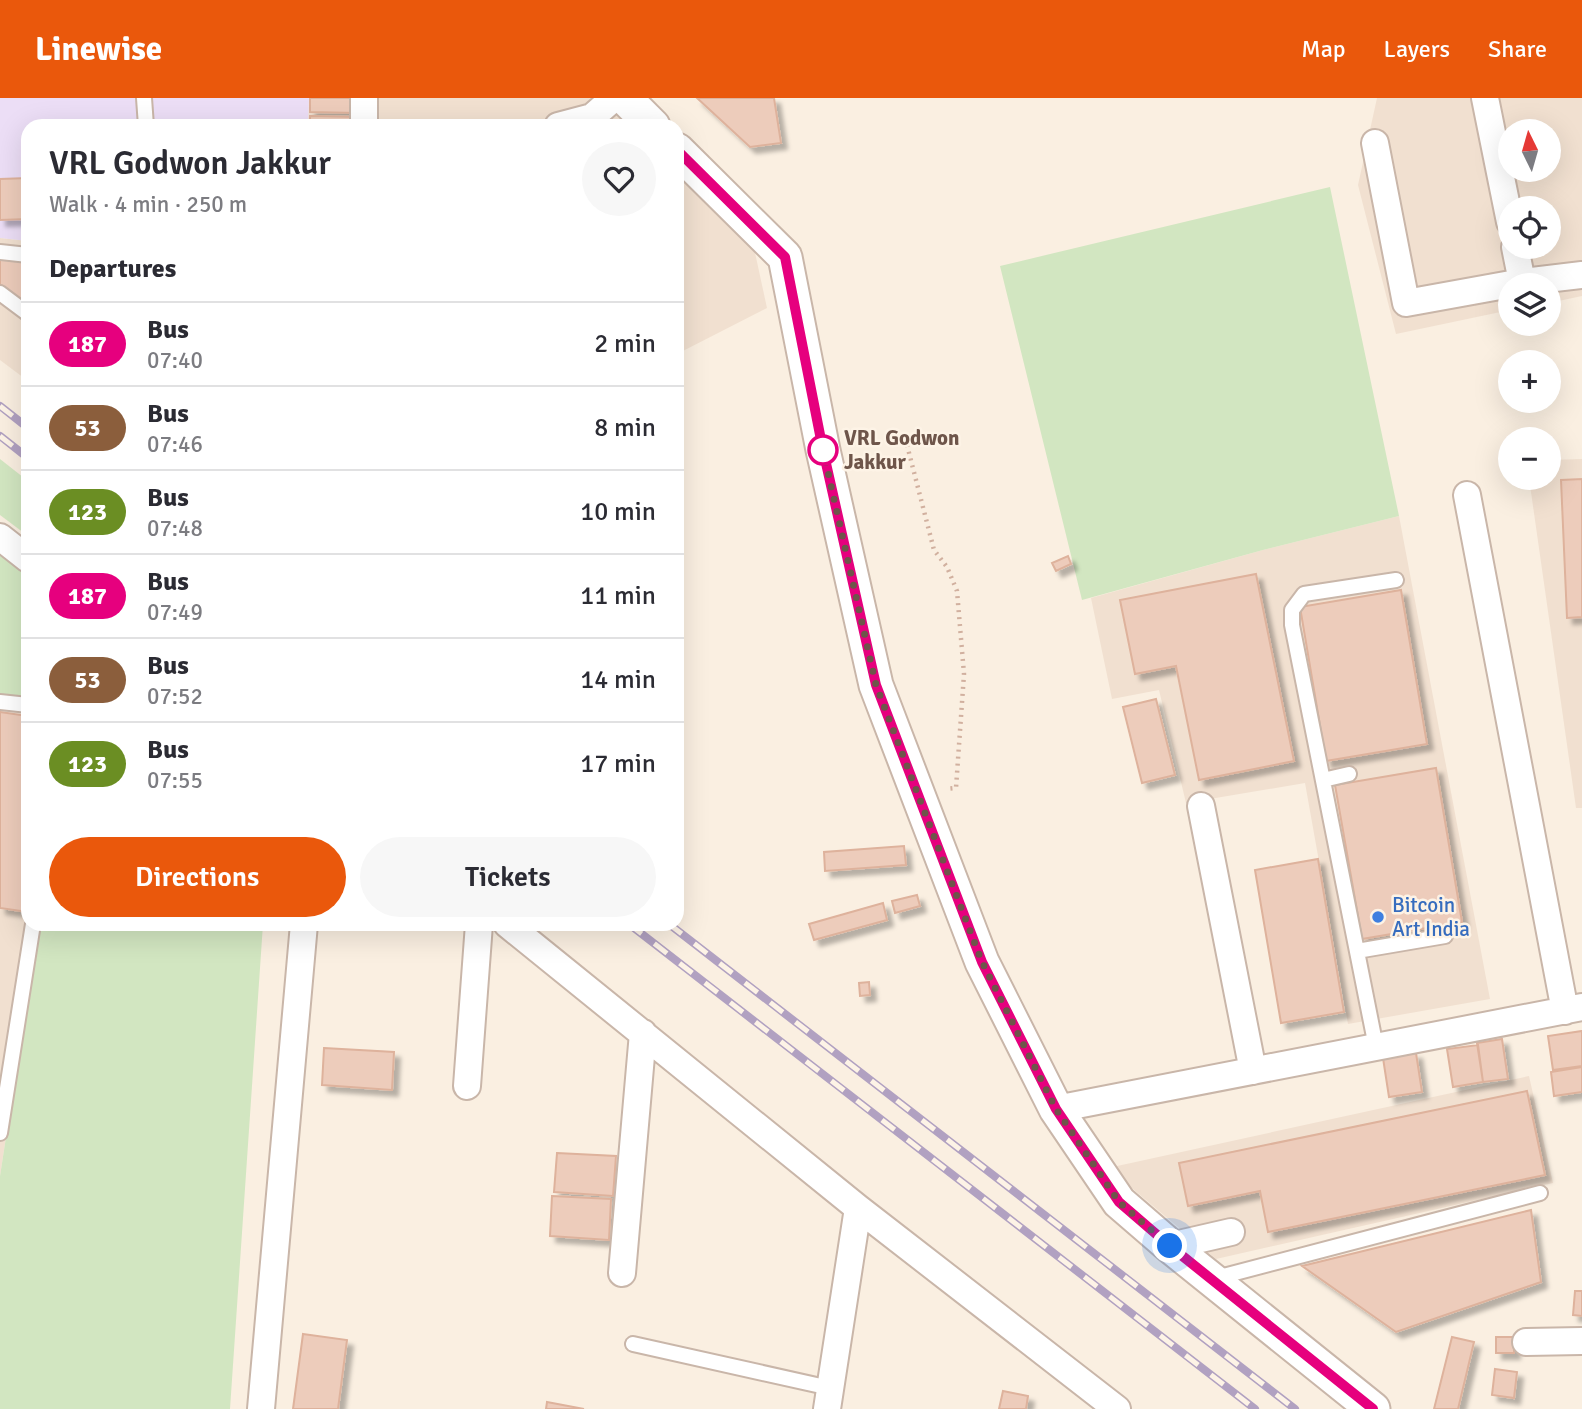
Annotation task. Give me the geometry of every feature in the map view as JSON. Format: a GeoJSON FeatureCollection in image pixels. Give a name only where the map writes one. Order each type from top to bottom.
{"type":"FeatureCollection","features":[{"type":"Feature","properties":{"kind":"street"},"geometry":{"type":"LineString","coordinates":[[364,98],[364,119]]}},
{"type":"Feature","properties":{"kind":"street"},"geometry":{"type":"LineString","coordinates":[[584,119],[592,117],[614,98]]}},
{"type":"Feature","properties":{"kind":"street"},"geometry":{"type":"LineString","coordinates":[[625,98],[646,119]]}},
{"type":"Feature","properties":{"kind":"street"},"geometry":{"type":"LineString","coordinates":[[1485,98],[1505,196]]}},
{"type":"Feature","properties":{"kind":"street"},"geometry":{"type":"LineString","coordinates":[[1375,143],[1406,303],[1498,286]]}},
{"type":"Feature","properties":{"kind":"street"},"geometry":{"type":"LineString","coordinates":[[684,157],[785,257],[823,450],[876,685],[982,962],[1056,1109],[1119,1202],[1373,1409]]}},
{"type":"Feature","properties":{"kind":"street"},"geometry":{"type":"LineString","coordinates":[[1561,277],[1582,275]]}},
{"type":"Feature","properties":{"kind":"street"},"geometry":{"type":"LineString","coordinates":[[1056,1109],[1573,1009],[1466,495]]}},
{"type":"Feature","properties":{"kind":"street"},"geometry":{"type":"LineString","coordinates":[[0,537],[21,554]]}},
{"type":"Feature","properties":{"kind":"street"},"geometry":{"type":"LineString","coordinates":[[1201,806],[1252,1071]]}},
{"type":"Feature","properties":{"kind":"street"},"geometry":{"type":"LineString","coordinates":[[261,1409],[303,931]]}},
{"type":"Feature","properties":{"kind":"street"},"geometry":{"type":"LineString","coordinates":[[467,1086],[478,931]]}},
{"type":"Feature","properties":{"kind":"street"},"geometry":{"type":"LineString","coordinates":[[516,931],[858,1208],[1116,1409]]}},
{"type":"Feature","properties":{"kind":"street"},"geometry":{"type":"LineString","coordinates":[[622,1273],[643,1032]]}},
{"type":"Feature","properties":{"kind":"street"},"geometry":{"type":"LineString","coordinates":[[834,1402],[858,1208]]}},
{"type":"Feature","properties":{"kind":"street"},"geometry":{"type":"LineString","coordinates":[[1170,1246],[1231,1232]]}},
{"type":"Feature","properties":{"kind":"street"},"geometry":{"type":"LineString","coordinates":[[1526,1342],[1582,1340]]}},
{"type":"Feature","properties":{"kind":"lane"},"geometry":{"type":"LineString","coordinates":[[144,98],[146,119]]}},
{"type":"Feature","properties":{"kind":"lane"},"geometry":{"type":"LineString","coordinates":[[0,252],[21,254]]}},
{"type":"Feature","properties":{"kind":"lane"},"geometry":{"type":"LineString","coordinates":[[0,293],[21,309]]}},
{"type":"Feature","properties":{"kind":"lane"},"geometry":{"type":"LineString","coordinates":[[1376,1047],[1292,625],[1293,610],[1304,594],[1396,580]]}},
{"type":"Feature","properties":{"kind":"lane"},"geometry":{"type":"LineString","coordinates":[[0,702],[21,704]]}},
{"type":"Feature","properties":{"kind":"lane"},"geometry":{"type":"LineString","coordinates":[[1323,780],[1349,774]]}},
{"type":"Feature","properties":{"kind":"lane"},"geometry":{"type":"LineString","coordinates":[[0,1133],[32,931]]}},
{"type":"Feature","properties":{"kind":"lane"},"geometry":{"type":"LineString","coordinates":[[1357,951],[1445,936]]}},
{"type":"Feature","properties":{"kind":"lane"},"geometry":{"type":"LineString","coordinates":[[1211,1279],[1540,1193]]}},
{"type":"Feature","properties":{"kind":"lane"},"geometry":{"type":"LineString","coordinates":[[633,1343],[834,1402]]}},
{"type":"Feature","properties":{"kind":"path"},"geometry":{"type":"LineString","coordinates":[[907,445],[934,550],[947,567],[957,592],[964,674],[956,788],[917,792]]}},
{"type":"Feature","properties":{"kind":"shaded area"},"geometry":{"type":"Polygon","coordinates":[[[0,98],[309,98],[308,119],[21,119],[21,240],[0,238],[0,98]]]}},
{"type":"Feature","properties":{"kind":"shaded area"},"geometry":{"type":"Polygon","coordinates":[[[309,98],[601,98],[623,119],[308,119],[309,98]]]}},
{"type":"Feature","properties":{"kind":"shaded area"},"geometry":{"type":"Polygon","coordinates":[[[1377,98],[1582,98],[1582,296],[1561,300],[1561,273],[1498,273],[1498,313],[1396,334],[1358,185],[1377,98]]]}},
{"type":"Feature","properties":{"kind":"shaded area"},"geometry":{"type":"Polygon","coordinates":[[[684,180],[754,248],[767,308],[684,350],[684,180]]]}},
{"type":"Feature","properties":{"kind":"shaded area"},"geometry":{"type":"Polygon","coordinates":[[[0,238],[21,240],[21,376],[0,360],[0,238]]]}},
{"type":"Feature","properties":{"kind":"shaded area"},"geometry":{"type":"Polygon","coordinates":[[[1582,459],[1582,808],[1576,808],[1531,490],[1561,490],[1561,460],[1582,459]]]}},
{"type":"Feature","properties":{"kind":"shaded area"},"geometry":{"type":"Polygon","coordinates":[[[1399,516],[1490,999],[1348,1024],[1305,783],[1186,803],[1159,690],[1112,699],[1091,598],[1263,550],[1399,516]]]}},
{"type":"Feature","properties":{"kind":"shaded area"},"geometry":{"type":"Polygon","coordinates":[[[0,695],[21,697],[21,931],[38,931],[0,1176],[0,695]]]}},
{"type":"Feature","properties":{"kind":"shaded area"},"geometry":{"type":"Polygon","coordinates":[[[1529,1076],[1553,1183],[1216,1259],[1108,1168],[1529,1076]]]}},
{"type":"Feature","properties":{"kind":"green space"},"geometry":{"type":"Polygon","coordinates":[[[1330,187],[1399,516],[1082,600],[1000,266],[1330,187]]]}},
{"type":"Feature","properties":{"kind":"green space"},"geometry":{"type":"Polygon","coordinates":[[[0,459],[21,476],[21,531],[0,515],[0,459]]]}},
{"type":"Feature","properties":{"kind":"green space"},"geometry":{"type":"Polygon","coordinates":[[[0,553],[21,569],[21,697],[0,695],[0,553]]]}},
{"type":"Feature","properties":{"kind":"green space"},"geometry":{"type":"Polygon","coordinates":[[[38,931],[263,931],[230,1409],[0,1409],[0,1176],[38,931]]]}},
{"type":"Feature","properties":{"kind":"building"},"geometry":{"type":"Polygon","coordinates":[[[310,98],[357,98],[357,113],[310,112],[310,98]]]}},
{"type":"Feature","properties":{"kind":"building"},"geometry":{"type":"Polygon","coordinates":[[[697,98],[774,98],[781,143],[750,147],[697,98]]]}},
{"type":"Feature","properties":{"kind":"building"},"geometry":{"type":"Polygon","coordinates":[[[310,116],[358,117],[358,119],[310,119],[310,116]]]}},
{"type":"Feature","properties":{"kind":"building"},"geometry":{"type":"Polygon","coordinates":[[[21,178],[21,219],[0,220],[0,179],[21,178]]]}},
{"type":"Feature","properties":{"kind":"building"},"geometry":{"type":"Polygon","coordinates":[[[0,257],[21,259],[21,300],[0,284],[0,257]]]}},
{"type":"Feature","properties":{"kind":"building"},"geometry":{"type":"Polygon","coordinates":[[[1582,479],[1582,617],[1567,618],[1561,480],[1582,479]]]}},
{"type":"Feature","properties":{"kind":"building"},"geometry":{"type":"Polygon","coordinates":[[[1068,556],[1071,564],[1056,571],[1052,563],[1068,556]]]}},
{"type":"Feature","properties":{"kind":"building"},"geometry":{"type":"Polygon","coordinates":[[[1256,574],[1294,761],[1199,780],[1176,666],[1135,674],[1120,600],[1256,574]]]}},
{"type":"Feature","properties":{"kind":"building"},"geometry":{"type":"Polygon","coordinates":[[[1401,590],[1427,744],[1326,761],[1300,607],[1401,590]]]}},
{"type":"Feature","properties":{"kind":"building"},"geometry":{"type":"Polygon","coordinates":[[[1156,699],[1175,775],[1142,783],[1123,707],[1156,699]]]}},
{"type":"Feature","properties":{"kind":"building"},"geometry":{"type":"Polygon","coordinates":[[[0,712],[21,715],[21,911],[0,908],[0,712]]]}},
{"type":"Feature","properties":{"kind":"building"},"geometry":{"type":"Polygon","coordinates":[[[1436,768],[1462,922],[1362,939],[1335,785],[1436,768]]]}},
{"type":"Feature","properties":{"kind":"building"},"geometry":{"type":"Polygon","coordinates":[[[904,846],[906,865],[825,871],[824,852],[904,846]]]}},
{"type":"Feature","properties":{"kind":"building"},"geometry":{"type":"Polygon","coordinates":[[[1318,859],[1344,1012],[1281,1023],[1255,870],[1318,859]]]}},
{"type":"Feature","properties":{"kind":"building"},"geometry":{"type":"Polygon","coordinates":[[[917,895],[920,906],[895,913],[892,901],[917,895]]]}},
{"type":"Feature","properties":{"kind":"building"},"geometry":{"type":"Polygon","coordinates":[[[883,903],[887,920],[814,940],[809,924],[883,903]]]}},
{"type":"Feature","properties":{"kind":"building"},"geometry":{"type":"Polygon","coordinates":[[[869,982],[870,995],[860,996],[859,983],[869,982]]]}},
{"type":"Feature","properties":{"kind":"building"},"geometry":{"type":"Polygon","coordinates":[[[1582,1031],[1582,1066],[1553,1070],[1548,1036],[1582,1031]]]}},
{"type":"Feature","properties":{"kind":"building"},"geometry":{"type":"Polygon","coordinates":[[[1502,1039],[1508,1079],[1483,1082],[1477,1043],[1502,1039]]]}},
{"type":"Feature","properties":{"kind":"building"},"geometry":{"type":"Polygon","coordinates":[[[1478,1045],[1483,1082],[1453,1087],[1447,1049],[1478,1045]]]}},
{"type":"Feature","properties":{"kind":"building"},"geometry":{"type":"Polygon","coordinates":[[[324,1048],[394,1052],[392,1090],[322,1085],[324,1048]]]}},
{"type":"Feature","properties":{"kind":"building"},"geometry":{"type":"Polygon","coordinates":[[[1416,1053],[1422,1092],[1389,1097],[1383,1058],[1416,1053]]]}},
{"type":"Feature","properties":{"kind":"building"},"geometry":{"type":"Polygon","coordinates":[[[1582,1067],[1582,1092],[1554,1096],[1551,1072],[1582,1067]]]}},
{"type":"Feature","properties":{"kind":"building"},"geometry":{"type":"Polygon","coordinates":[[[1527,1091],[1545,1175],[1268,1232],[1260,1191],[1188,1206],[1179,1163],[1527,1091]]]}},
{"type":"Feature","properties":{"kind":"building"},"geometry":{"type":"Polygon","coordinates":[[[557,1153],[616,1156],[613,1196],[554,1192],[557,1153]]]}},
{"type":"Feature","properties":{"kind":"building"},"geometry":{"type":"Polygon","coordinates":[[[552,1196],[611,1199],[609,1240],[550,1236],[552,1196]]]}},
{"type":"Feature","properties":{"kind":"building"},"geometry":{"type":"Polygon","coordinates":[[[1531,1210],[1541,1282],[1396,1332],[1302,1266],[1531,1210]]]}},
{"type":"Feature","properties":{"kind":"building"},"geometry":{"type":"Polygon","coordinates":[[[1575,1291],[1582,1291],[1582,1316],[1573,1315],[1575,1291]]]}},
{"type":"Feature","properties":{"kind":"building"},"geometry":{"type":"Polygon","coordinates":[[[303,1334],[347,1340],[338,1409],[293,1409],[303,1334]]]}},
{"type":"Feature","properties":{"kind":"building"},"geometry":{"type":"Polygon","coordinates":[[[1452,1337],[1474,1342],[1458,1409],[1434,1409],[1452,1337]]]}},
{"type":"Feature","properties":{"kind":"building"},"geometry":{"type":"Polygon","coordinates":[[[1496,1337],[1514,1337],[1514,1353],[1496,1353],[1496,1337]]]}},
{"type":"Feature","properties":{"kind":"building"},"geometry":{"type":"Polygon","coordinates":[[[1495,1369],[1517,1372],[1514,1398],[1492,1395],[1495,1369]]]}},
{"type":"Feature","properties":{"kind":"building"},"geometry":{"type":"Polygon","coordinates":[[[1003,1391],[1028,1396],[1026,1409],[999,1409],[1003,1391]]]}},
{"type":"Feature","properties":{"kind":"building"},"geometry":{"type":"Polygon","coordinates":[[[547,1402],[584,1409],[546,1409],[547,1402]]]}},
{"type":"Feature","properties":{"kind":"railway"},"geometry":{"type":"LineString","coordinates":[[0,406],[21,422]]}},
{"type":"Feature","properties":{"kind":"railway"},"geometry":{"type":"LineString","coordinates":[[0,436],[21,452]]}},
{"type":"Feature","properties":{"kind":"railway"},"geometry":{"type":"LineString","coordinates":[[638,931],[1255,1409]]}},
{"type":"Feature","properties":{"kind":"railway"},"geometry":{"type":"LineString","coordinates":[[678,931],[1295,1409]]}},
{"type":"Feature","properties":{"kind":"bus line","name":"187"},"geometry":{"type":"LineString","coordinates":[[684,157],[785,257],[823,450],[876,685],[982,962],[1056,1109],[1119,1202],[1373,1409]]}},
{"type":"Feature","properties":{"kind":"place","name":"VRL Godwon Jakkur"},"geometry":{"type":"Point","coordinates":[823,450]}},
{"type":"Feature","properties":{"kind":"place","name":"Bitcoin Art India"},"geometry":{"type":"Point","coordinates":[1378,917]}},
{"type":"Feature","properties":{"kind":"route"},"geometry":{"type":"LineString","coordinates":[[823,450],[876,685],[982,962],[1056,1109],[1119,1202],[1170,1246]]}}]}
